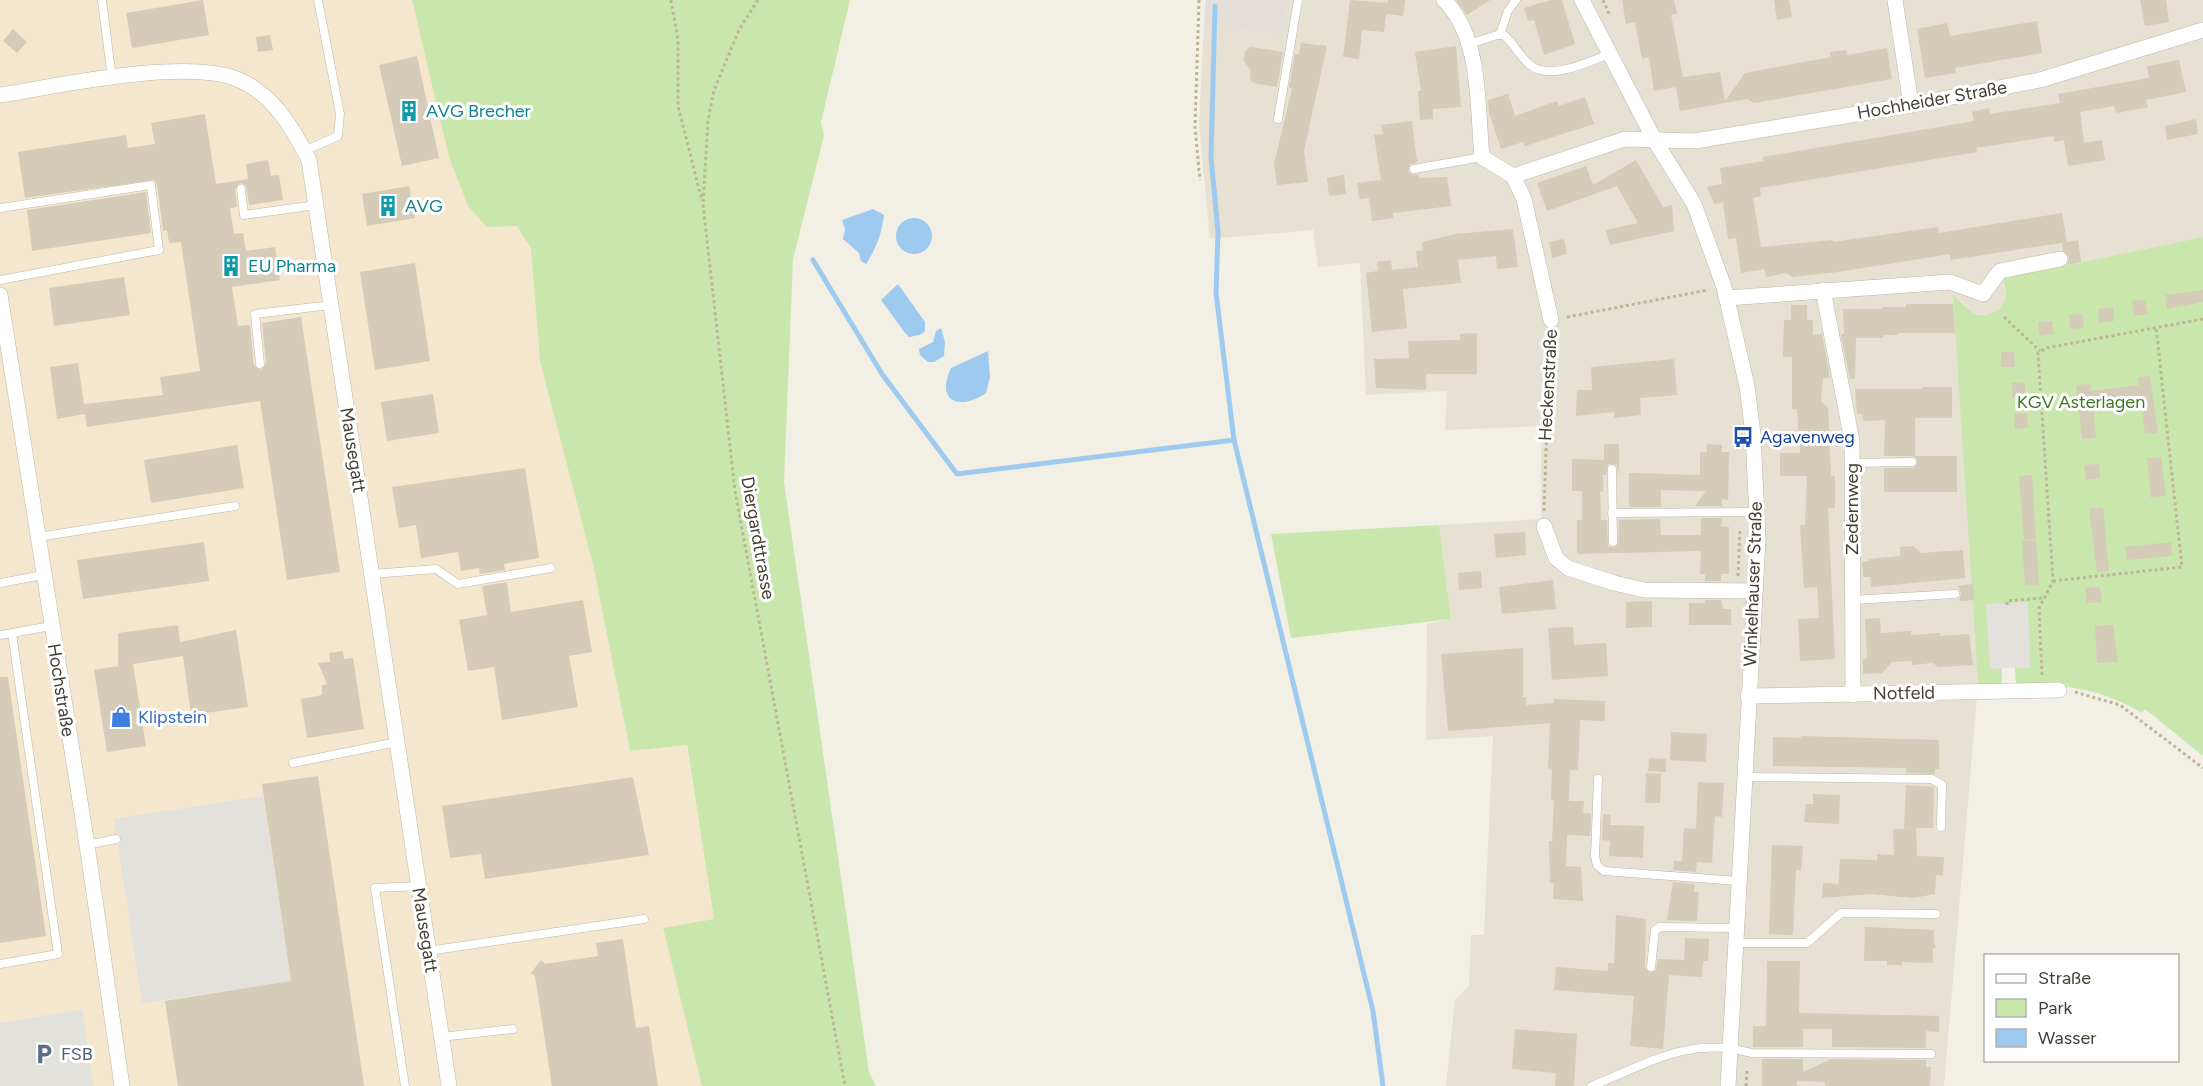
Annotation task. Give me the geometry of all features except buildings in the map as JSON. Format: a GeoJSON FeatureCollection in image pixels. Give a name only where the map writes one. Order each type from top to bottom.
{"type":"FeatureCollection","features":[{"type":"Feature","properties":{"kind":"street"},"geometry":{"type":"LineString","coordinates":[[1444,0],[1453,9],[1469,44],[1473,62],[1482,157],[1513,176],[1625,139],[1655,141]]}},
{"type":"Feature","properties":{"kind":"street","name":"Winkelhauser Straße"},"geometry":{"type":"LineString","coordinates":[[1582,0],[1655,141],[1694,204],[1718,293],[1747,386],[1753,434],[1757,513],[1755,591],[1728,1086]]}},
{"type":"Feature","properties":{"kind":"street"},"geometry":{"type":"LineString","coordinates":[[1895,0],[1911,105]]}},
{"type":"Feature","properties":{"kind":"street","name":"Hochheider Straße"},"geometry":{"type":"LineString","coordinates":[[1655,141],[1695,141],[1911,105],[2040,80],[2203,30]]}},
{"type":"Feature","properties":{"kind":"street","name":"Mausegatt"},"geometry":{"type":"LineString","coordinates":[[0,95],[162,71],[202,72],[237,79],[265,98],[290,122],[309,160],[449,1086]]}},
{"type":"Feature","properties":{"kind":"street","name":"Heckenstraße"},"geometry":{"type":"LineString","coordinates":[[1513,176],[1524,199],[1551,320]]}},
{"type":"Feature","properties":{"kind":"street"},"geometry":{"type":"LineString","coordinates":[[1718,293],[1823,290],[1950,282],[1983,294],[2000,271],[2060,259]]}},
{"type":"Feature","properties":{"kind":"street","name":"Zedernweg"},"geometry":{"type":"LineString","coordinates":[[1823,290],[1852,441],[1853,694]]}},
{"type":"Feature","properties":{"kind":"street","name":"Hochstraße"},"geometry":{"type":"LineString","coordinates":[[0,294],[87,845],[122,1086]]}},
{"type":"Feature","properties":{"kind":"street"},"geometry":{"type":"LineString","coordinates":[[1544,526],[1556,558],[1568,568],[1644,590],[1755,591]]}},
{"type":"Feature","properties":{"kind":"street","name":"Notfeld"},"geometry":{"type":"LineString","coordinates":[[1748,696],[2059,690]]}},
{"type":"Feature","properties":{"kind":"lane"},"geometry":{"type":"LineString","coordinates":[[102,0],[112,79]]}},
{"type":"Feature","properties":{"kind":"lane"},"geometry":{"type":"LineString","coordinates":[[304,151],[338,136],[340,114],[318,0]]}},
{"type":"Feature","properties":{"kind":"lane"},"geometry":{"type":"LineString","coordinates":[[1278,119],[1298,0]]}},
{"type":"Feature","properties":{"kind":"lane"},"geometry":{"type":"LineString","coordinates":[[1500,34],[1508,11],[1516,0]]}},
{"type":"Feature","properties":{"kind":"lane"},"geometry":{"type":"LineString","coordinates":[[1469,44],[1500,34],[1507,38],[1528,63],[1542,71],[1567,68],[1609,54]]}},
{"type":"Feature","properties":{"kind":"lane"},"geometry":{"type":"LineString","coordinates":[[1414,169],[1482,157]]}},
{"type":"Feature","properties":{"kind":"lane"},"geometry":{"type":"LineString","coordinates":[[0,208],[151,185],[159,250],[0,280]]}},
{"type":"Feature","properties":{"kind":"lane"},"geometry":{"type":"LineString","coordinates":[[241,189],[244,215],[316,205]]}},
{"type":"Feature","properties":{"kind":"lane"},"geometry":{"type":"LineString","coordinates":[[260,364],[255,314],[331,305]]}},
{"type":"Feature","properties":{"kind":"lane"},"geometry":{"type":"LineString","coordinates":[[1852,463],[1912,462]]}},
{"type":"Feature","properties":{"kind":"lane"},"geometry":{"type":"LineString","coordinates":[[1612,469],[1613,542]]}},
{"type":"Feature","properties":{"kind":"lane"},"geometry":{"type":"LineString","coordinates":[[38,537],[235,506]]}},
{"type":"Feature","properties":{"kind":"lane"},"geometry":{"type":"LineString","coordinates":[[1612,513],[1757,513]]}},
{"type":"Feature","properties":{"kind":"lane"},"geometry":{"type":"LineString","coordinates":[[372,574],[436,569],[458,584],[551,568]]}},
{"type":"Feature","properties":{"kind":"lane"},"geometry":{"type":"LineString","coordinates":[[0,583],[43,575]]}},
{"type":"Feature","properties":{"kind":"lane"},"geometry":{"type":"LineString","coordinates":[[1852,600],[1955,594]]}},
{"type":"Feature","properties":{"kind":"lane"},"geometry":{"type":"LineString","coordinates":[[0,635],[51,626]]}},
{"type":"Feature","properties":{"kind":"lane"},"geometry":{"type":"LineString","coordinates":[[0,964],[58,954],[12,633]]}},
{"type":"Feature","properties":{"kind":"lane"},"geometry":{"type":"LineString","coordinates":[[293,763],[397,742]]}},
{"type":"Feature","properties":{"kind":"lane"},"geometry":{"type":"LineString","coordinates":[[1745,777],[1932,779],[1942,785],[1941,826]]}},
{"type":"Feature","properties":{"kind":"lane"},"geometry":{"type":"LineString","coordinates":[[1598,778],[1595,855],[1597,865],[1604,871],[1738,881]]}},
{"type":"Feature","properties":{"kind":"lane"},"geometry":{"type":"LineString","coordinates":[[87,845],[116,839]]}},
{"type":"Feature","properties":{"kind":"lane"},"geometry":{"type":"LineString","coordinates":[[405,1086],[375,888],[419,886]]}},
{"type":"Feature","properties":{"kind":"lane"},"geometry":{"type":"LineString","coordinates":[[1652,967],[1655,930],[1660,927],[1807,944],[1840,913],[1936,914]]}},
{"type":"Feature","properties":{"kind":"lane"},"geometry":{"type":"LineString","coordinates":[[428,951],[644,919]]}},
{"type":"Feature","properties":{"kind":"lane"},"geometry":{"type":"LineString","coordinates":[[441,1037],[513,1029]]}},
{"type":"Feature","properties":{"kind":"lane"},"geometry":{"type":"LineString","coordinates":[[1592,1086],[1677,1051],[1702,1046],[1729,1046],[1747,1052],[1931,1054]]}},
{"type":"Feature","properties":{"kind":"path"},"geometry":{"type":"LineString","coordinates":[[671,0],[678,40],[678,106],[703,204]]}},
{"type":"Feature","properties":{"kind":"path","name":"Diergardttrasse"},"geometry":{"type":"LineString","coordinates":[[758,0],[739,30],[714,90],[708,120],[703,204],[735,491],[845,1086]]}},
{"type":"Feature","properties":{"kind":"path"},"geometry":{"type":"LineString","coordinates":[[1199,0],[1195,128],[1200,180]]}},
{"type":"Feature","properties":{"kind":"path"},"geometry":{"type":"LineString","coordinates":[[1603,0],[1611,19]]}},
{"type":"Feature","properties":{"kind":"path"},"geometry":{"type":"LineString","coordinates":[[1551,320],[1718,293]]}},
{"type":"Feature","properties":{"kind":"path"},"geometry":{"type":"LineString","coordinates":[[2004,317],[2040,351]]}},
{"type":"Feature","properties":{"kind":"path"},"geometry":{"type":"LineString","coordinates":[[2042,690],[2039,608],[2053,581],[2037,361],[2040,351],[2203,319]]}},
{"type":"Feature","properties":{"kind":"path","name":"Heckenstraße"},"geometry":{"type":"LineString","coordinates":[[1544,526],[1551,320]]}},
{"type":"Feature","properties":{"kind":"path"},"geometry":{"type":"LineString","coordinates":[[2053,581],[2182,567],[2156,327]]}},
{"type":"Feature","properties":{"kind":"path"},"geometry":{"type":"LineString","coordinates":[[1738,591],[1740,513]]}},
{"type":"Feature","properties":{"kind":"path"},"geometry":{"type":"LineString","coordinates":[[2007,605],[2007,601],[2043,598]]}},
{"type":"Feature","properties":{"kind":"path"},"geometry":{"type":"LineString","coordinates":[[2059,690],[2120,705],[2203,768]]}},
{"type":"Feature","properties":{"kind":"path"},"geometry":{"type":"LineString","coordinates":[[1746,1086],[1747,1052]]}},
{"type":"Feature","properties":{"kind":"shaded area"},"geometry":{"type":"Polygon","coordinates":[[[0,0],[412,0],[424,47],[487,227],[517,226],[531,249],[540,361],[594,569],[630,751],[686,745],[714,919],[663,929],[702,1086],[0,1086],[0,0]]]}},
{"type":"Feature","properties":{"kind":"shaded area"},"geometry":{"type":"Polygon","coordinates":[[[1206,0],[1288,0],[1283,36],[1204,24],[1206,0]]]}},
{"type":"Feature","properties":{"kind":"shaded area"},"geometry":{"type":"Polygon","coordinates":[[[1288,0],[2203,0],[2203,237],[2003,279],[2006,299],[1998,311],[1991,315],[1974,314],[1961,301],[1978,684],[1944,1086],[1446,1086],[1455,1000],[1469,986],[1471,935],[1484,935],[1493,736],[1426,740],[1427,624],[1451,619],[1439,525],[1541,519],[1541,426],[1445,430],[1447,391],[1366,395],[1360,263],[1318,267],[1313,230],[1210,239],[1199,124],[1204,24],[1283,36],[1288,0]]]}},
{"type":"Feature","properties":{"kind":"shaded area"},"geometry":{"type":"Polygon","coordinates":[[[2028,602],[2030,667],[1990,669],[1986,604],[2028,602]]]}},
{"type":"Feature","properties":{"kind":"shaded area"},"geometry":{"type":"Polygon","coordinates":[[[263,796],[291,981],[142,1003],[114,819],[263,796]]]}},
{"type":"Feature","properties":{"kind":"shaded area","name":"FSB"},"geometry":{"type":"Polygon","coordinates":[[[82,1009],[93,1086],[0,1086],[0,1023],[82,1009]]]}},
{"type":"Feature","properties":{"kind":"green space"},"geometry":{"type":"Polygon","coordinates":[[[412,0],[850,0],[821,122],[824,136],[793,259],[784,482],[869,1072],[876,1086],[702,1086],[663,928],[714,919],[687,745],[630,751],[594,569],[540,361],[531,249],[517,226],[487,227],[468,206],[449,157],[412,0]]]}},
{"type":"Feature","properties":{"kind":"green space","name":"KGV Asterlagen"},"geometry":{"type":"Polygon","coordinates":[[[2203,237],[2203,756],[2145,709],[2142,713],[2111,698],[2081,689],[2016,684],[2015,668],[2029,667],[1990,668],[2002,668],[2002,685],[1978,684],[1953,295],[1974,314],[1990,314],[2001,307],[2004,301],[2006,294],[2002,279],[2203,237]]]}},
{"type":"Feature","properties":{"kind":"green space"},"geometry":{"type":"Polygon","coordinates":[[[1439,525],[1451,619],[1291,638],[1271,534],[1439,525]]]}},
{"type":"Feature","properties":{"kind":"water"},"geometry":{"type":"Polygon","coordinates":[[[873,209],[884,215],[878,241],[866,264],[861,261],[859,253],[843,239],[845,229],[842,220],[873,209]]]}},
{"type":"Feature","properties":{"kind":"water"},"geometry":{"type":"Polygon","coordinates":[[[914,218],[927,223],[932,236],[927,249],[914,254],[901,249],[896,236],[901,223],[914,218]]]}},
{"type":"Feature","properties":{"kind":"water"},"geometry":{"type":"Polygon","coordinates":[[[898,284],[925,322],[925,331],[920,335],[909,337],[881,300],[898,284]]]}},
{"type":"Feature","properties":{"kind":"water"},"geometry":{"type":"Polygon","coordinates":[[[941,328],[945,342],[944,356],[934,362],[928,362],[920,355],[919,349],[933,342],[936,331],[941,328]]]}},
{"type":"Feature","properties":{"kind":"water"},"geometry":{"type":"Polygon","coordinates":[[[988,351],[990,377],[986,393],[967,401],[953,400],[948,396],[946,389],[951,368],[988,351]]]}},
{"type":"Feature","properties":{"kind":"waterway"},"geometry":{"type":"LineString","coordinates":[[1215,6],[1211,157],[1218,232],[1216,293],[1234,440],[1373,1011],[1383,1086]]}},
{"type":"Feature","properties":{"kind":"waterway"},"geometry":{"type":"LineString","coordinates":[[813,260],[882,374],[957,474],[1234,440]]}},
{"type":"Feature","properties":{"kind":"place","name":"AVG Brecher"},"geometry":{"type":"Point","coordinates":[409,111]}},
{"type":"Feature","properties":{"kind":"place","name":"AVG"},"geometry":{"type":"Point","coordinates":[388,206]}},
{"type":"Feature","properties":{"kind":"place","name":"EU Pharma"},"geometry":{"type":"Point","coordinates":[231,266]}},
{"type":"Feature","properties":{"kind":"place","name":"Agavenweg"},"geometry":{"type":"Point","coordinates":[1743,437]}},
{"type":"Feature","properties":{"kind":"place","name":"Klipstein"},"geometry":{"type":"Point","coordinates":[121,717]}},
{"type":"Feature","properties":{"kind":"place","name":"FSB"},"geometry":{"type":"Point","coordinates":[44,1054]}}]}
